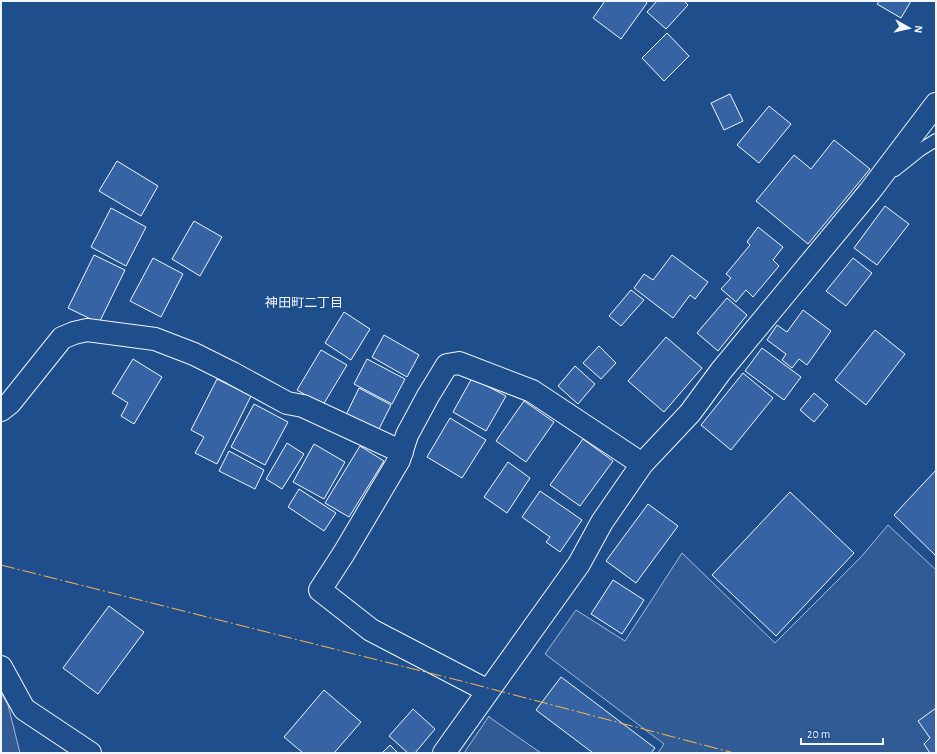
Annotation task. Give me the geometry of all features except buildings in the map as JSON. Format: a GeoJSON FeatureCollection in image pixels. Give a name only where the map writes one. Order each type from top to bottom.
{"type":"FeatureCollection","features":[{"type":"Feature","properties":{"kind":"street"},"geometry":{"type":"LineString","coordinates":[[444,753],[579,564],[602,522],[642,464],[690,413],[721,371],[870,191],[936,104]]}},
{"type":"Feature","properties":{"kind":"street"},"geometry":{"type":"LineString","coordinates":[[1,410],[10,403],[62,338],[87,330],[155,339],[194,354],[287,403],[302,406],[402,452]]}},
{"type":"Feature","properties":{"kind":"street"},"geometry":{"type":"LineString","coordinates":[[488,691],[371,630],[320,590],[400,460],[407,435],[447,365],[459,363],[532,391],[642,464]]}},
{"type":"Feature","properties":{"kind":"street"},"geometry":{"type":"LineString","coordinates":[[1,667],[24,709],[90,753]]}},
{"type":"Feature","properties":{"kind":"lane"},"geometry":{"type":"LineString","coordinates":[[870,191],[920,150],[936,140]]}},
{"type":"Feature","properties":{"kind":"shaded area"},"geometry":{"type":"Polygon","coordinates":[[[888,525],[936,570],[936,753],[658,753],[664,744],[545,654],[576,610],[625,641],[682,553],[775,643],[861,557],[888,525]]]}},
{"type":"Feature","properties":{"kind":"shaded area"},"geometry":{"type":"Polygon","coordinates":[[[1,693],[8,705],[20,753],[1,753],[1,693]]]}},
{"type":"Feature","properties":{"kind":"shaded area"},"geometry":{"type":"Polygon","coordinates":[[[489,717],[541,753],[464,753],[489,717]]]}},
{"type":"Feature","properties":{"kind":"power"},"geometry":{"type":"LineString","coordinates":[[1,565],[469,683],[734,753]]}},
{"type":"Feature","properties":{"kind":"district","name":"神田町二丁目"},"geometry":{"type":"Point","coordinates":[304,302]}}]}
